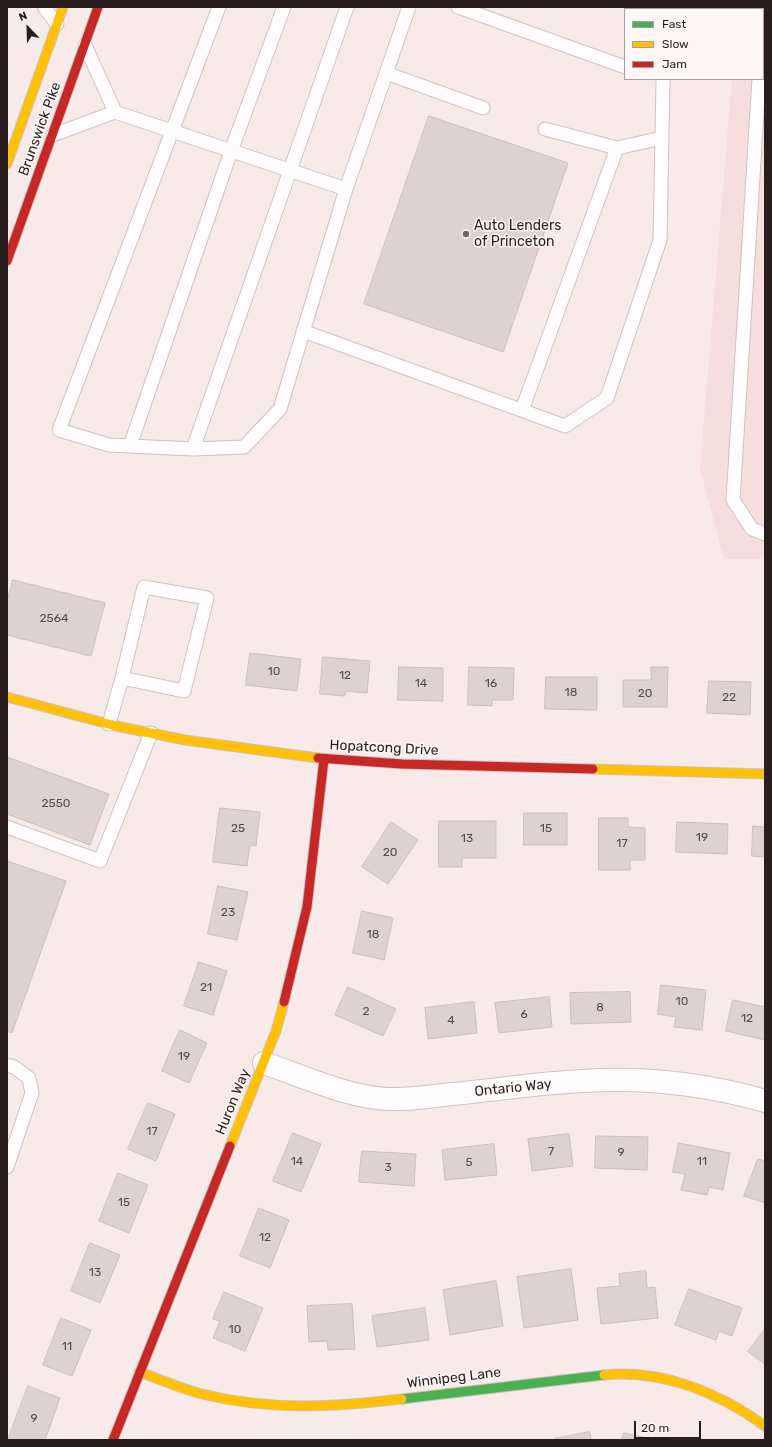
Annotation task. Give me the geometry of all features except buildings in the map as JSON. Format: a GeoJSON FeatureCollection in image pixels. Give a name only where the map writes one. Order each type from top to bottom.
{"type":"FeatureCollection","features":[{"type":"Feature","properties":{"kind":"street","name":"Brunswick Pike"},"geometry":{"type":"LineString","coordinates":[[7,164],[63,7]]}},
{"type":"Feature","properties":{"kind":"street","name":"Brunswick Pike"},"geometry":{"type":"LineString","coordinates":[[7,261],[98,7]]}},
{"type":"Feature","properties":{"kind":"street","name":"Hopatcong Drive"},"geometry":{"type":"LineString","coordinates":[[7,697],[109,724],[151,733],[210,744],[324,759],[402,764],[765,774]]}},
{"type":"Feature","properties":{"kind":"street","name":"Huron Way"},"geometry":{"type":"LineString","coordinates":[[113,1440],[276,1030],[292,976],[307,907],[324,759]]}},
{"type":"Feature","properties":{"kind":"street","name":"Ontario Way"},"geometry":{"type":"LineString","coordinates":[[264,1063],[358,1095],[389,1099],[420,1098],[582,1081],[630,1080],[687,1084],[765,1101]]}},
{"type":"Feature","properties":{"kind":"street","name":"Winnipeg Lane"},"geometry":{"type":"LineString","coordinates":[[139,1372],[200,1394],[247,1403],[296,1407],[338,1406],[617,1374],[653,1376],[688,1384],[722,1398],[750,1414],[765,1426]]}},
{"type":"Feature","properties":{"kind":"lane"},"geometry":{"type":"LineString","coordinates":[[44,7],[57,24]]}},
{"type":"Feature","properties":{"kind":"lane"},"geometry":{"type":"LineString","coordinates":[[219,7],[59,430],[109,445],[193,449],[244,447],[280,409],[346,189],[409,7]]}},
{"type":"Feature","properties":{"kind":"lane"},"geometry":{"type":"LineString","coordinates":[[130,446],[231,151],[284,7]]}},
{"type":"Feature","properties":{"kind":"lane"},"geometry":{"type":"LineString","coordinates":[[193,449],[347,7]]}},
{"type":"Feature","properties":{"kind":"lane"},"geometry":{"type":"LineString","coordinates":[[458,7],[624,67]]}},
{"type":"Feature","properties":{"kind":"lane"},"geometry":{"type":"LineString","coordinates":[[85,45],[115,112]]}},
{"type":"Feature","properties":{"kind":"lane"},"geometry":{"type":"LineString","coordinates":[[386,74],[483,108]]}},
{"type":"Feature","properties":{"kind":"lane"},"geometry":{"type":"LineString","coordinates":[[303,331],[565,426],[607,398],[660,240],[662,138],[661,80]]}},
{"type":"Feature","properties":{"kind":"lane"},"geometry":{"type":"LineString","coordinates":[[759,80],[733,500],[752,529],[765,534]]}},
{"type":"Feature","properties":{"kind":"lane"},"geometry":{"type":"LineString","coordinates":[[52,135],[115,112],[346,189]]}},
{"type":"Feature","properties":{"kind":"lane"},"geometry":{"type":"LineString","coordinates":[[545,130],[617,148],[662,138]]}},
{"type":"Feature","properties":{"kind":"lane"},"geometry":{"type":"LineString","coordinates":[[522,410],[617,148]]}},
{"type":"Feature","properties":{"kind":"lane"},"geometry":{"type":"LineString","coordinates":[[109,724],[122,678],[144,587],[207,598],[184,691],[122,678]]}},
{"type":"Feature","properties":{"kind":"lane"},"geometry":{"type":"LineString","coordinates":[[7,827],[100,861],[151,733]]}},
{"type":"Feature","properties":{"kind":"lane"},"geometry":{"type":"LineString","coordinates":[[7,1064],[14,1067],[28,1078],[32,1093],[11,1146],[7,1167]]}},
{"type":"Feature","properties":{"kind":"shaded area"},"geometry":{"type":"Polygon","coordinates":[[[765,7],[765,559],[724,559],[700,468],[732,80],[764,80],[764,8],[738,8],[765,7]]]}},
{"type":"Feature","properties":{"kind":"traffic: fast"},"geometry":{"type":"LineString","coordinates":[[402,1399],[604,1375]]}},
{"type":"Feature","properties":{"kind":"traffic: slow"},"geometry":{"type":"LineString","coordinates":[[7,164],[63,7]]}},
{"type":"Feature","properties":{"kind":"traffic: slow"},"geometry":{"type":"LineString","coordinates":[[7,697],[116,726],[185,740],[318,758]]}},
{"type":"Feature","properties":{"kind":"traffic: slow"},"geometry":{"type":"LineString","coordinates":[[593,769],[765,774]]}},
{"type":"Feature","properties":{"kind":"traffic: slow"},"geometry":{"type":"LineString","coordinates":[[230,1146],[276,1031],[284,1002]]}},
{"type":"Feature","properties":{"kind":"traffic: slow"},"geometry":{"type":"LineString","coordinates":[[139,1372],[194,1392],[252,1403],[302,1406],[351,1404],[402,1399]]}},
{"type":"Feature","properties":{"kind":"traffic: slow"},"geometry":{"type":"LineString","coordinates":[[604,1375],[626,1374],[647,1376],[669,1380],[689,1386],[729,1403],[765,1426]]}},
{"type":"Feature","properties":{"kind":"traffic: jam"},"geometry":{"type":"LineString","coordinates":[[7,261],[98,7]]}},
{"type":"Feature","properties":{"kind":"traffic: jam"},"geometry":{"type":"LineString","coordinates":[[318,758],[402,764],[593,769]]}},
{"type":"Feature","properties":{"kind":"traffic: jam"},"geometry":{"type":"LineString","coordinates":[[284,1002],[307,907],[324,759]]}},
{"type":"Feature","properties":{"kind":"traffic: jam"},"geometry":{"type":"LineString","coordinates":[[113,1440],[230,1146]]}},
{"type":"Feature","properties":{"kind":"place","name":"Auto Lenders of Princeton"},"geometry":{"type":"Point","coordinates":[466,234]}}]}
